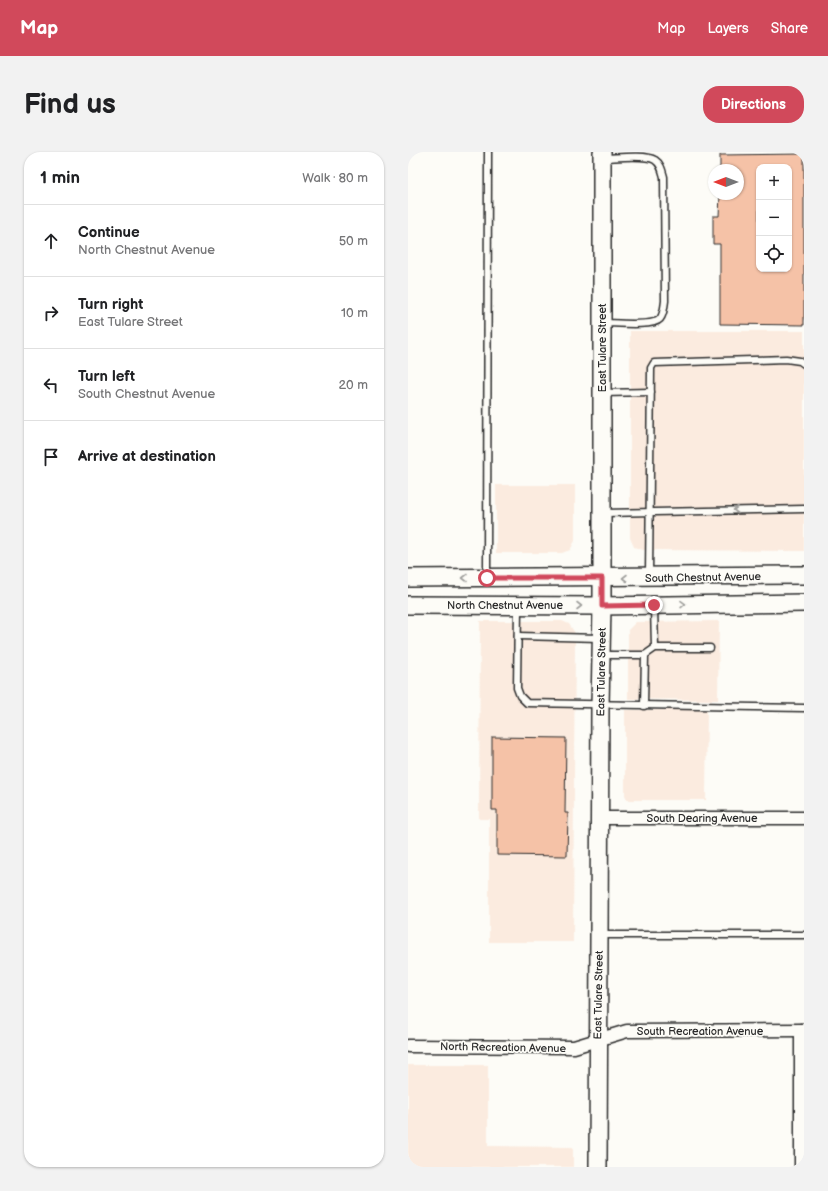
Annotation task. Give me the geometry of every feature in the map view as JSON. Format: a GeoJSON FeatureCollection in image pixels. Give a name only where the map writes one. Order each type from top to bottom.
{"type":"FeatureCollection","features":[{"type":"Feature","properties":{"kind":"main road","name":"East Tulare Street"},"geometry":{"type":"LineString","coordinates":[[598,1167],[600,706],[602,638],[602,155]]}},
{"type":"Feature","properties":{"kind":"main road","name":"South Chestnut Avenue"},"geometry":{"type":"LineString","coordinates":[[602,578],[804,575]]}},
{"type":"Feature","properties":{"kind":"main road"},"geometry":{"type":"LineString","coordinates":[[408,578],[602,578]]}},
{"type":"Feature","properties":{"kind":"main road"},"geometry":{"type":"LineString","coordinates":[[602,606],[804,603]]}},
{"type":"Feature","properties":{"kind":"main road","name":"North Chestnut Avenue"},"geometry":{"type":"LineString","coordinates":[[408,605],[602,606]]}},
{"type":"Feature","properties":{"kind":"street","name":"South Dearing Avenue"},"geometry":{"type":"LineString","coordinates":[[600,818],[804,818]]}},
{"type":"Feature","properties":{"kind":"street","name":"South Recreation Avenue"},"geometry":{"type":"LineString","coordinates":[[598,1041],[627,1031],[802,1030]]}},
{"type":"Feature","properties":{"kind":"street"},"geometry":{"type":"LineString","coordinates":[[801,1167],[802,1030]]}},
{"type":"Feature","properties":{"kind":"street","name":"North Recreation Avenue"},"geometry":{"type":"LineString","coordinates":[[408,1046],[574,1047],[598,1041]]}},
{"type":"Feature","properties":{"kind":"lane"},"geometry":{"type":"LineString","coordinates":[[487,578],[488,152]]}},
{"type":"Feature","properties":{"kind":"lane"},"geometry":{"type":"LineString","coordinates":[[602,155],[645,158],[654,160],[660,166],[664,177],[665,293],[664,312],[659,320],[651,323],[602,323]]}},
{"type":"Feature","properties":{"kind":"lane"},"geometry":{"type":"LineString","coordinates":[[649,578],[651,368],[654,363],[786,360],[800,361],[804,364]]}},
{"type":"Feature","properties":{"kind":"lane"},"geometry":{"type":"LineString","coordinates":[[602,393],[651,392]]}},
{"type":"Feature","properties":{"kind":"lane"},"geometry":{"type":"LineString","coordinates":[[602,513],[804,509]]}},
{"type":"Feature","properties":{"kind":"lane"},"geometry":{"type":"LineString","coordinates":[[518,605],[517,688],[520,696],[527,703],[600,706],[804,708]]}},
{"type":"Feature","properties":{"kind":"lane"},"geometry":{"type":"LineString","coordinates":[[654,605],[655,648]]}},
{"type":"Feature","properties":{"kind":"lane"},"geometry":{"type":"LineString","coordinates":[[518,636],[602,638]]}},
{"type":"Feature","properties":{"kind":"lane"},"geometry":{"type":"LineString","coordinates":[[601,655],[645,655],[655,648],[710,648]]}},
{"type":"Feature","properties":{"kind":"lane"},"geometry":{"type":"LineString","coordinates":[[644,706],[645,655]]}},
{"type":"Feature","properties":{"kind":"lane"},"geometry":{"type":"LineString","coordinates":[[599,935],[804,935]]}},
{"type":"Feature","properties":{"kind":"shaded area"},"geometry":{"type":"Polygon","coordinates":[[[630,331],[804,331],[804,551],[643,550],[634,547],[630,538],[630,331]]]}},
{"type":"Feature","properties":{"kind":"shaded area"},"geometry":{"type":"Polygon","coordinates":[[[496,485],[575,485],[575,541],[570,550],[562,553],[496,553],[496,485]]]}},
{"type":"Feature","properties":{"kind":"shaded area"},"geometry":{"type":"Polygon","coordinates":[[[480,621],[562,621],[569,624],[575,633],[573,942],[489,942],[489,819],[479,819],[480,621]]]}},
{"type":"Feature","properties":{"kind":"shaded area"},"geometry":{"type":"Polygon","coordinates":[[[719,621],[718,700],[628,699],[628,630],[636,622],[719,621]]]}},
{"type":"Feature","properties":{"kind":"shaded area"},"geometry":{"type":"Polygon","coordinates":[[[625,710],[707,710],[706,800],[627,799],[625,795],[625,710]]]}},
{"type":"Feature","properties":{"kind":"shaded area"},"geometry":{"type":"Polygon","coordinates":[[[408,1065],[488,1065],[488,1146],[573,1147],[573,1167],[408,1167],[408,1065]]]}},
{"type":"Feature","properties":{"kind":"building"},"geometry":{"type":"Polygon","coordinates":[[[804,154],[804,325],[720,324],[720,244],[713,244],[713,216],[719,216],[720,200],[744,200],[744,164],[720,164],[720,155],[804,154]]]}},
{"type":"Feature","properties":{"kind":"building"},"geometry":{"type":"Polygon","coordinates":[[[492,737],[566,738],[565,813],[568,813],[567,856],[497,855],[497,810],[492,810],[492,737]]]}},
{"type":"Feature","properties":{"kind":"route"},"geometry":{"type":"LineString","coordinates":[[487,578],[602,578],[602,606],[654,605]]}}]}
